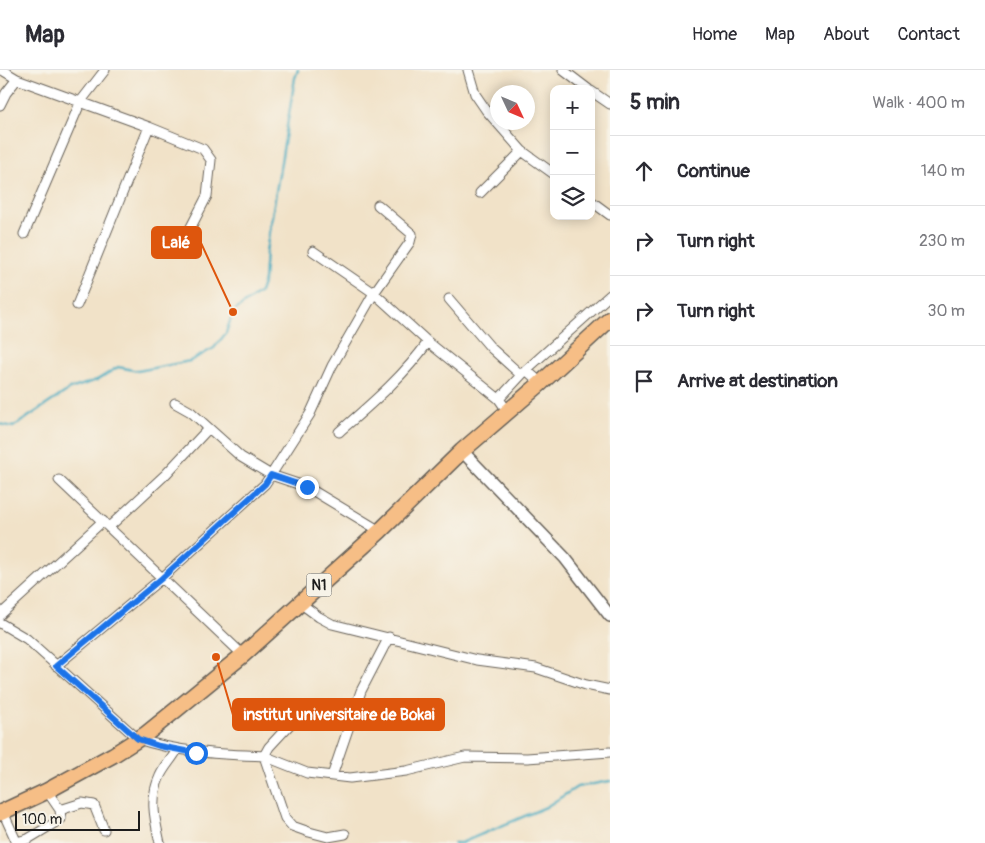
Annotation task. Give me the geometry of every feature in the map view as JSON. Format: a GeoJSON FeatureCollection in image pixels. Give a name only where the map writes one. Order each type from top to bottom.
{"type":"FeatureCollection","features":[{"type":"Feature","properties":{"kind":"highway","name":"N1"},"geometry":{"type":"LineString","coordinates":[[1,813],[47,791],[138,739],[177,709],[243,654],[380,531],[462,451],[541,383],[610,319]]}},
{"type":"Feature","properties":{"kind":"street"},"geometry":{"type":"LineString","coordinates":[[3,70],[17,79],[149,126],[203,149],[211,160],[207,196],[178,252]]}},
{"type":"Feature","properties":{"kind":"street"},"geometry":{"type":"LineString","coordinates":[[24,234],[81,101],[105,70]]}},
{"type":"Feature","properties":{"kind":"street"},"geometry":{"type":"LineString","coordinates":[[468,70],[476,94],[486,110],[522,151],[550,171]]}},
{"type":"Feature","properties":{"kind":"street"},"geometry":{"type":"LineString","coordinates":[[563,70],[583,85]]}},
{"type":"Feature","properties":{"kind":"street"},"geometry":{"type":"LineString","coordinates":[[0,105],[6,93],[17,79]]}},
{"type":"Feature","properties":{"kind":"street"},"geometry":{"type":"LineString","coordinates":[[595,94],[610,104]]}},
{"type":"Feature","properties":{"kind":"street"},"geometry":{"type":"LineString","coordinates":[[76,305],[149,126]]}},
{"type":"Feature","properties":{"kind":"street"},"geometry":{"type":"LineString","coordinates":[[480,193],[522,151]]}},
{"type":"Feature","properties":{"kind":"street"},"geometry":{"type":"LineString","coordinates":[[56,666],[162,578],[265,484],[310,414],[332,366],[374,292],[410,242],[412,234],[378,205]]}},
{"type":"Feature","properties":{"kind":"street"},"geometry":{"type":"LineString","coordinates":[[595,205],[610,215]]}},
{"type":"Feature","properties":{"kind":"street"},"geometry":{"type":"LineString","coordinates":[[313,252],[374,292],[428,342],[499,399],[508,412]]}},
{"type":"Feature","properties":{"kind":"street"},"geometry":{"type":"LineString","coordinates":[[499,399],[523,372],[610,295]]}},
{"type":"Feature","properties":{"kind":"street"},"geometry":{"type":"LineString","coordinates":[[449,299],[491,348],[541,383]]}},
{"type":"Feature","properties":{"kind":"street"},"geometry":{"type":"LineString","coordinates":[[339,432],[388,389],[413,363],[428,342]]}},
{"type":"Feature","properties":{"kind":"street"},"geometry":{"type":"LineString","coordinates":[[174,404],[191,412],[241,457],[271,475],[307,487],[380,531]]}},
{"type":"Feature","properties":{"kind":"street"},"geometry":{"type":"LineString","coordinates":[[0,615],[166,474],[208,429]]}},
{"type":"Feature","properties":{"kind":"street"},"geometry":{"type":"LineString","coordinates":[[462,451],[565,558],[610,616]]}},
{"type":"Feature","properties":{"kind":"street"},"geometry":{"type":"LineString","coordinates":[[58,480],[243,654]]}},
{"type":"Feature","properties":{"kind":"street"},"geometry":{"type":"LineString","coordinates":[[300,603],[319,618],[332,624],[477,660],[536,668],[610,690]]}},
{"type":"Feature","properties":{"kind":"street"},"geometry":{"type":"LineString","coordinates":[[0,623],[27,639],[138,739],[159,746],[196,753],[264,756],[308,773],[350,778],[406,771],[465,757],[526,758],[610,752]]}},
{"type":"Feature","properties":{"kind":"street"},"geometry":{"type":"LineString","coordinates":[[332,776],[361,691],[389,638]]}},
{"type":"Feature","properties":{"kind":"street"},"geometry":{"type":"LineString","coordinates":[[295,719],[269,747],[264,756],[286,818],[292,826],[328,837],[344,834]]}},
{"type":"Feature","properties":{"kind":"street"},"geometry":{"type":"LineString","coordinates":[[160,843],[152,807],[154,791],[160,776],[178,750]]}},
{"type":"Feature","properties":{"kind":"street"},"geometry":{"type":"LineString","coordinates":[[1,813],[17,842],[28,839],[60,819],[60,810],[47,791]]}},
{"type":"Feature","properties":{"kind":"street"},"geometry":{"type":"LineString","coordinates":[[60,810],[82,803],[94,805],[104,830]]}},
{"type":"Feature","properties":{"kind":"waterway"},"geometry":{"type":"LineString","coordinates":[[0,424],[13,427],[70,389],[97,380],[118,367],[138,371],[190,361],[214,348],[226,333],[233,312],[260,292],[264,280],[266,252],[295,78],[298,70]]}},
{"type":"Feature","properties":{"kind":"waterway"},"geometry":{"type":"LineString","coordinates":[[454,843],[461,843],[546,807],[577,787],[610,781]]}},
{"type":"Feature","properties":{"kind":"place","name":"Lalé"},"geometry":{"type":"Point","coordinates":[233,312]}},
{"type":"Feature","properties":{"kind":"place","name":"institut universitaire de Bokai"},"geometry":{"type":"Point","coordinates":[216,657]}},
{"type":"Feature","properties":{"kind":"route"},"geometry":{"type":"LineString","coordinates":[[196,753],[159,746],[138,739],[56,666],[162,578],[265,484],[271,475],[307,487]]}}]}
